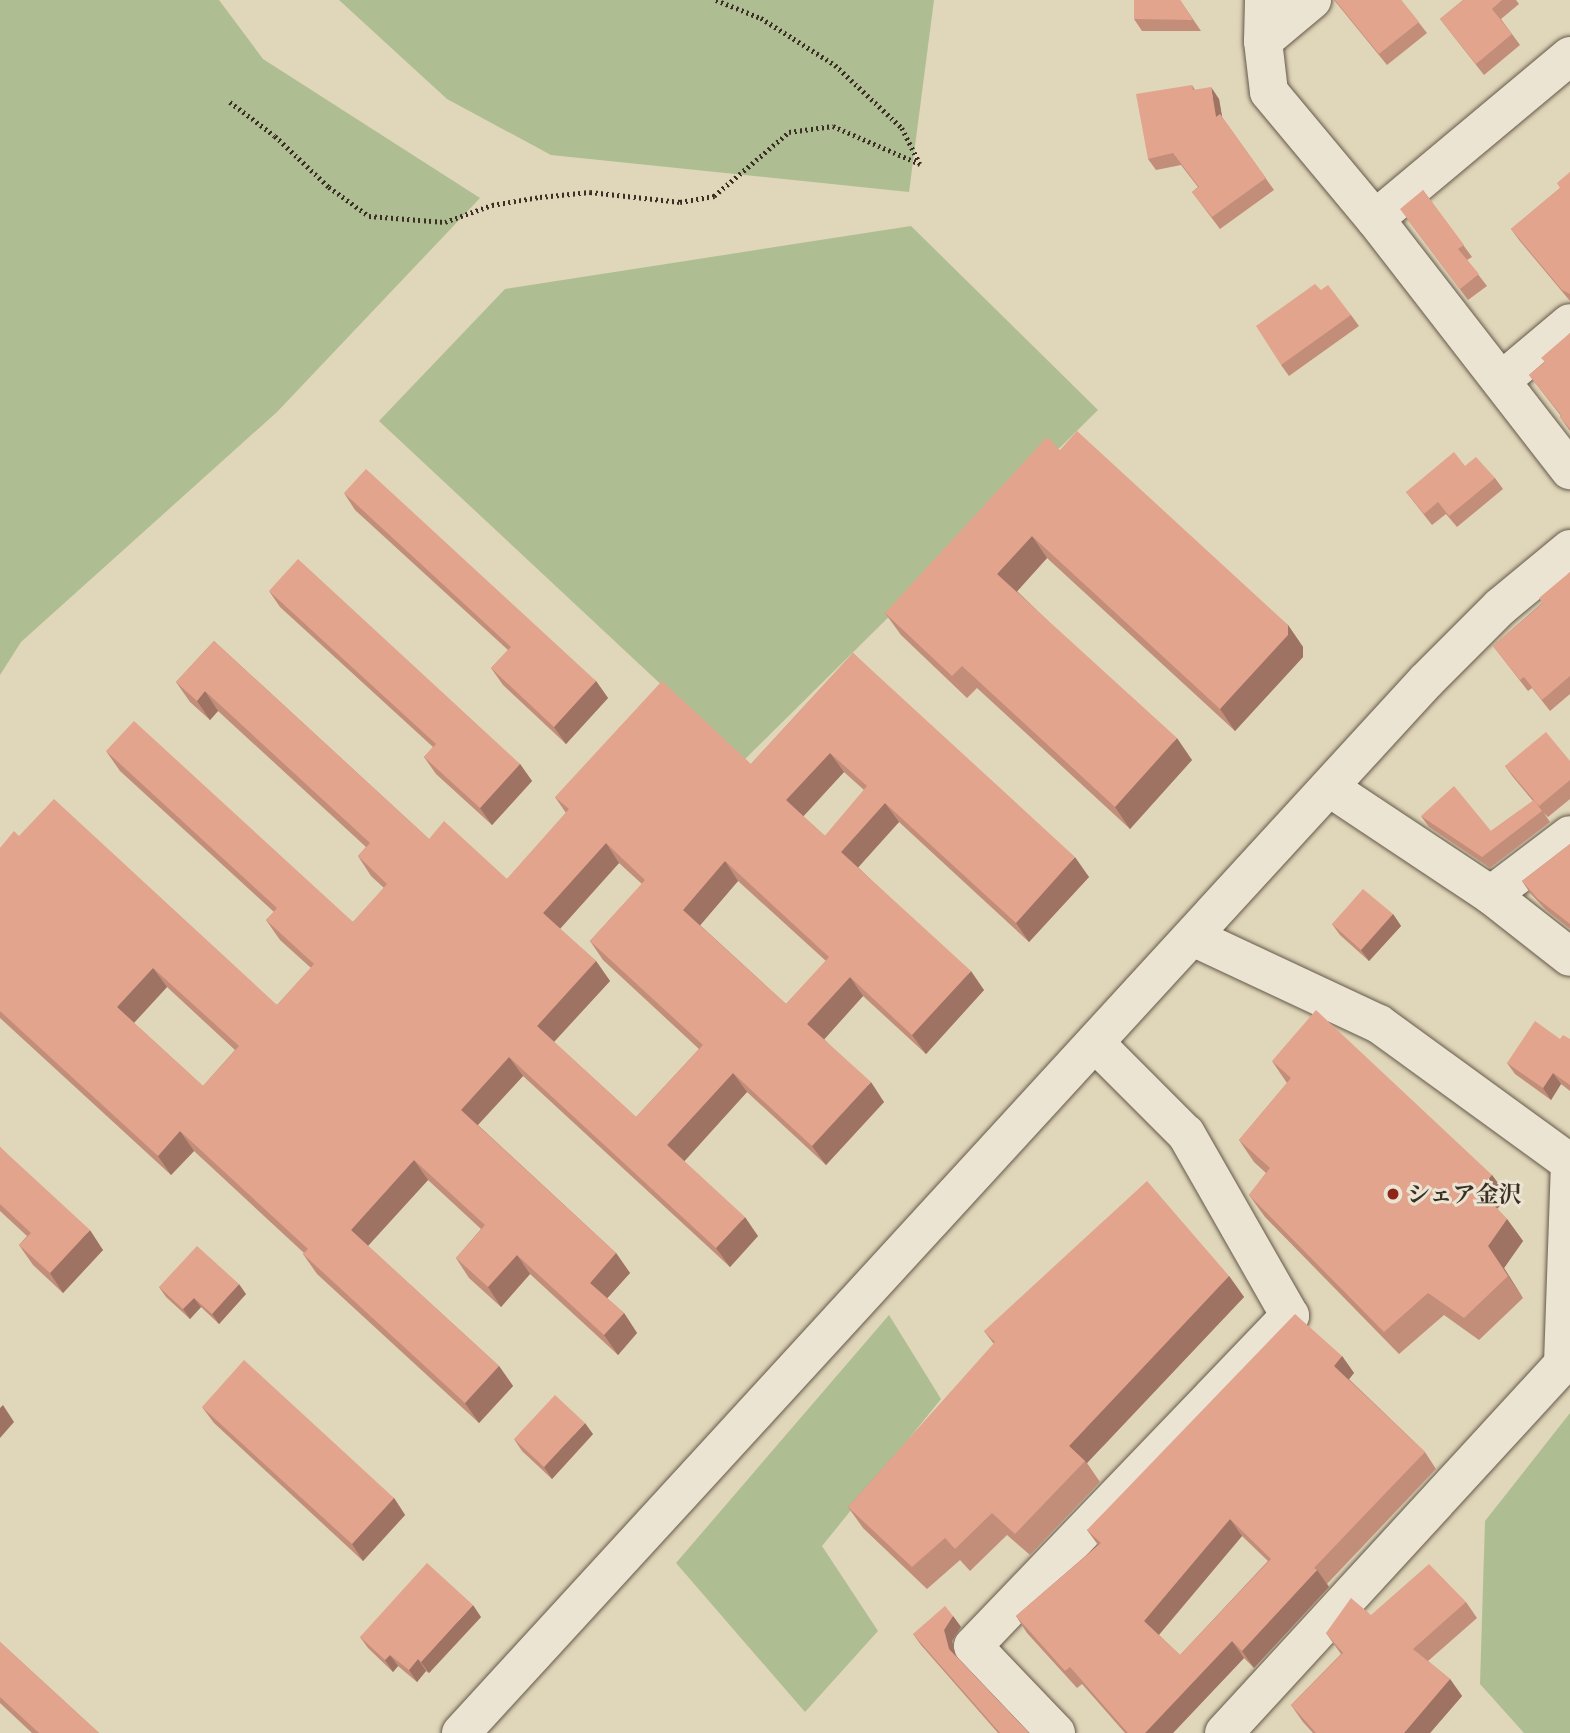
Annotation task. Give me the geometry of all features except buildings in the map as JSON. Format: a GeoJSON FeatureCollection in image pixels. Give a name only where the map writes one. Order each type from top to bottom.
{"type":"FeatureCollection","features":[{"type":"Feature","properties":{"kind":"street"},"geometry":{"type":"LineString","coordinates":[[1264,0],[1264,41],[1269,92],[1375,219],[1570,470]]}},
{"type":"Feature","properties":{"kind":"street"},"geometry":{"type":"LineString","coordinates":[[1264,41],[1312,0]]}},
{"type":"Feature","properties":{"kind":"street"},"geometry":{"type":"LineString","coordinates":[[1375,219],[1570,56]]}},
{"type":"Feature","properties":{"kind":"street"},"geometry":{"type":"LineString","coordinates":[[1501,381],[1570,323]]}},
{"type":"Feature","properties":{"kind":"street"},"geometry":{"type":"LineString","coordinates":[[461,1733],[1426,681],[1500,607],[1570,549]]}},
{"type":"Feature","properties":{"kind":"street"},"geometry":{"type":"LineString","coordinates":[[1330,788],[1491,895],[1570,957]]}},
{"type":"Feature","properties":{"kind":"street"},"geometry":{"type":"LineString","coordinates":[[1491,895],[1570,835]]}},
{"type":"Feature","properties":{"kind":"street"},"geometry":{"type":"LineString","coordinates":[[1192,937],[1379,1024],[1570,1163],[1563,1364],[1224,1733]]}},
{"type":"Feature","properties":{"kind":"street"},"geometry":{"type":"LineString","coordinates":[[1056,1733],[973,1646],[1290,1316],[1185,1134],[1095,1043]]}},
{"type":"Feature","properties":{"kind":"path"},"geometry":{"type":"LineString","coordinates":[[230,102],[275,136],[329,187],[369,216],[445,222],[492,205],[590,192],[680,202],[714,196],[789,132],[833,126],[920,164],[902,128],[835,65],[761,18],[716,0]]}},
{"type":"Feature","properties":{"kind":"green space"},"geometry":{"type":"Polygon","coordinates":[[[0,0],[219,0],[263,59],[480,198],[277,412],[21,642],[0,675],[0,0]]]}},
{"type":"Feature","properties":{"kind":"green space"},"geometry":{"type":"Polygon","coordinates":[[[339,0],[934,0],[909,192],[551,155],[447,99],[339,0]]]}},
{"type":"Feature","properties":{"kind":"green space"},"geometry":{"type":"Polygon","coordinates":[[[911,226],[1098,410],[743,761],[379,421],[505,289],[911,226]]]}},
{"type":"Feature","properties":{"kind":"green space"},"geometry":{"type":"Polygon","coordinates":[[[889,1315],[941,1399],[822,1546],[878,1631],[805,1712],[676,1563],[889,1315]]]}},
{"type":"Feature","properties":{"kind":"green space"},"geometry":{"type":"Polygon","coordinates":[[[1570,1413],[1570,1733],[1524,1733],[1480,1684],[1485,1521],[1570,1413]]]}},
{"type":"Feature","properties":{"kind":"place","name":"シェア金沢"},"geometry":{"type":"Point","coordinates":[1393,1194]}}]}
